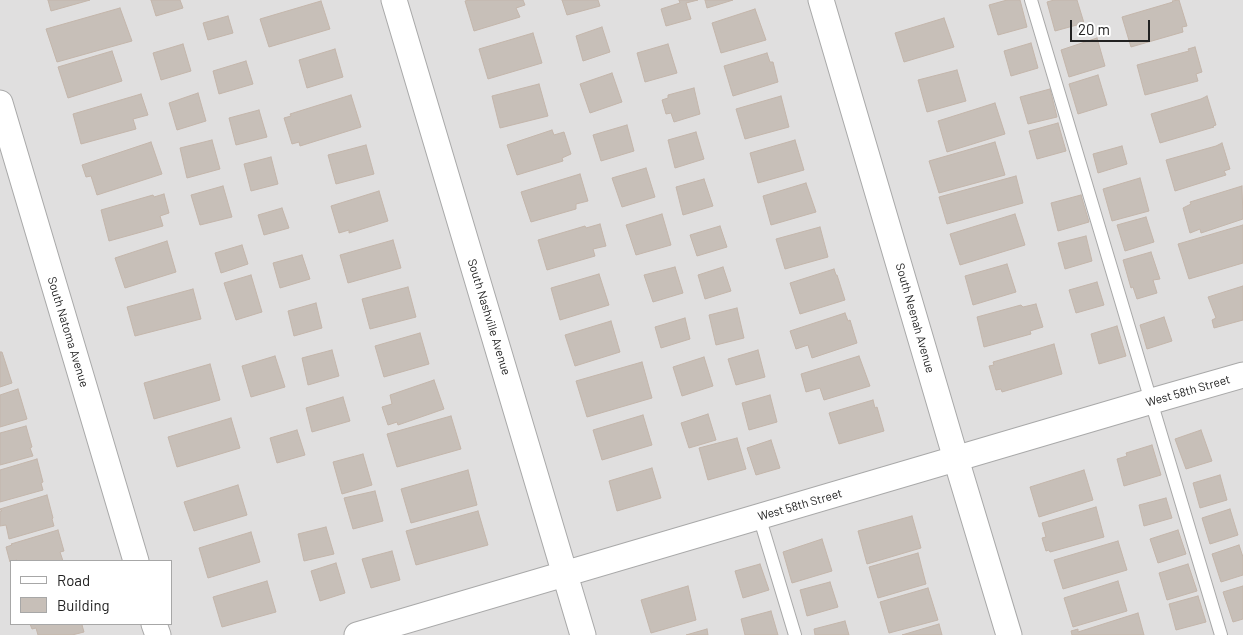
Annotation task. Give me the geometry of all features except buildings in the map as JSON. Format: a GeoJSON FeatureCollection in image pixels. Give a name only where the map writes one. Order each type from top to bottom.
{"type":"FeatureCollection","features":[{"type":"Feature","properties":{"kind":"street","name":"South Nashville Avenue"},"geometry":{"type":"LineString","coordinates":[[394,0],[583,635]]}},
{"type":"Feature","properties":{"kind":"street","name":"South Neenah Avenue"},"geometry":{"type":"LineString","coordinates":[[821,0],[1009,635]]}},
{"type":"Feature","properties":{"kind":"street","name":"South Natoma Avenue"},"geometry":{"type":"LineString","coordinates":[[0,103],[136,560]]}},
{"type":"Feature","properties":{"kind":"street","name":"West 58th Street"},"geometry":{"type":"LineString","coordinates":[[365,634],[759,516],[1243,375]]}},
{"type":"Feature","properties":{"kind":"lane"},"geometry":{"type":"LineString","coordinates":[[1031,0],[1221,635]]}},
{"type":"Feature","properties":{"kind":"lane"},"geometry":{"type":"LineString","coordinates":[[759,516],[795,635]]}},
{"type":"Feature","properties":{"kind":"shaded area"},"geometry":{"type":"Polygon","coordinates":[[[0,0],[1243,0],[1243,635],[0,635],[0,0]]]}}]}
